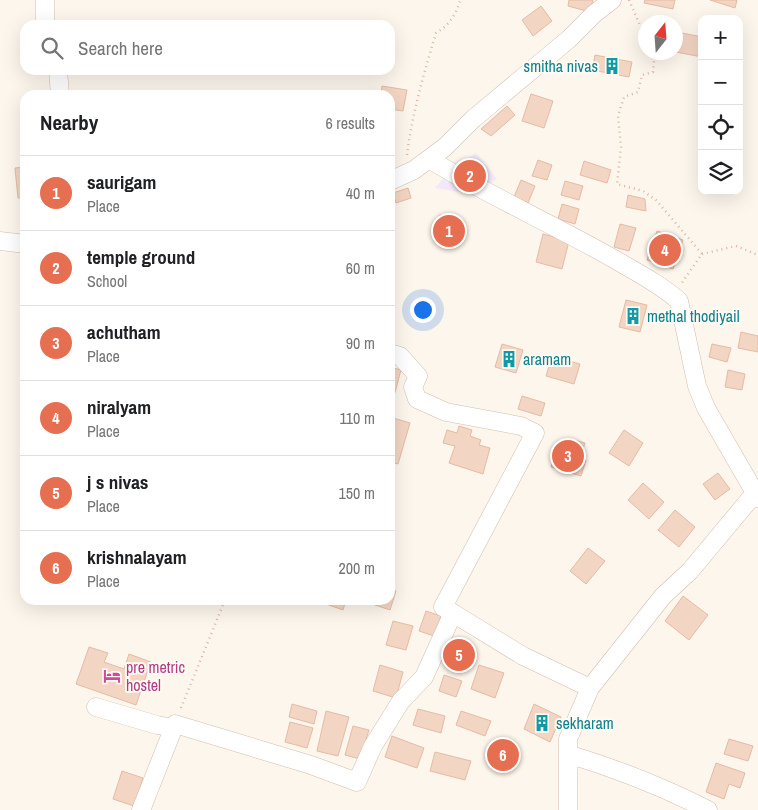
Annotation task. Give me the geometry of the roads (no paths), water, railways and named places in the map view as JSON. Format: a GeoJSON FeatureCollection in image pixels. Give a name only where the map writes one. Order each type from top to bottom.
{"type":"FeatureCollection","features":[{"type":"Feature","properties":{"kind":"street"},"geometry":{"type":"LineString","coordinates":[[45,0],[45,20]]}},
{"type":"Feature","properties":{"kind":"street"},"geometry":{"type":"LineString","coordinates":[[397,178],[414,170],[445,147],[473,120],[612,0]]}},
{"type":"Feature","properties":{"kind":"street"},"geometry":{"type":"LineString","coordinates":[[58,75],[60,90]]}},
{"type":"Feature","properties":{"kind":"street"},"geometry":{"type":"LineString","coordinates":[[429,159],[484,190],[571,234],[644,276],[679,300],[697,386],[706,408],[756,495],[690,571],[663,596],[590,688],[568,740],[568,810]]}},
{"type":"Feature","properties":{"kind":"street"},"geometry":{"type":"LineString","coordinates":[[0,241],[20,243]]}},
{"type":"Feature","properties":{"kind":"street"},"geometry":{"type":"LineString","coordinates":[[395,354],[400,356],[418,376],[413,387],[417,399],[446,412],[521,426],[535,433],[443,607],[523,656],[590,688]]}},
{"type":"Feature","properties":{"kind":"street"},"geometry":{"type":"LineString","coordinates":[[96,707],[157,726],[174,726],[311,765],[357,782],[374,746],[401,702],[424,677],[452,613]]}},
{"type":"Feature","properties":{"kind":"street"},"geometry":{"type":"LineString","coordinates":[[141,810],[174,726]]}},
{"type":"Feature","properties":{"kind":"street"},"geometry":{"type":"LineString","coordinates":[[568,754],[614,768],[672,792],[708,810]]}},
{"type":"Feature","properties":{"kind":"place","name":"smitha nivas"},"geometry":{"type":"Point","coordinates":[612,66]}},
{"type":"Feature","properties":{"kind":"place","name":"temple ground"},"geometry":{"type":"Point","coordinates":[470,176]}},
{"type":"Feature","properties":{"kind":"place","name":"saurigam"},"geometry":{"type":"Point","coordinates":[449,231]}},
{"type":"Feature","properties":{"kind":"place","name":"niralyam"},"geometry":{"type":"Point","coordinates":[665,250]}},
{"type":"Feature","properties":{"kind":"place","name":"methal thodiyail"},"geometry":{"type":"Point","coordinates":[633,316]}},
{"type":"Feature","properties":{"kind":"place","name":"aramam"},"geometry":{"type":"Point","coordinates":[509,359]}},
{"type":"Feature","properties":{"kind":"place","name":"achutham"},"geometry":{"type":"Point","coordinates":[568,456]}},
{"type":"Feature","properties":{"kind":"place","name":"j s nivas"},"geometry":{"type":"Point","coordinates":[459,655]}},
{"type":"Feature","properties":{"kind":"place","name":"pre metric hostel"},"geometry":{"type":"Point","coordinates":[112,676]}},
{"type":"Feature","properties":{"kind":"place","name":"sekharam"},"geometry":{"type":"Point","coordinates":[542,723]}},
{"type":"Feature","properties":{"kind":"place","name":"krishnalayam"},"geometry":{"type":"Point","coordinates":[503,755]}}]}
